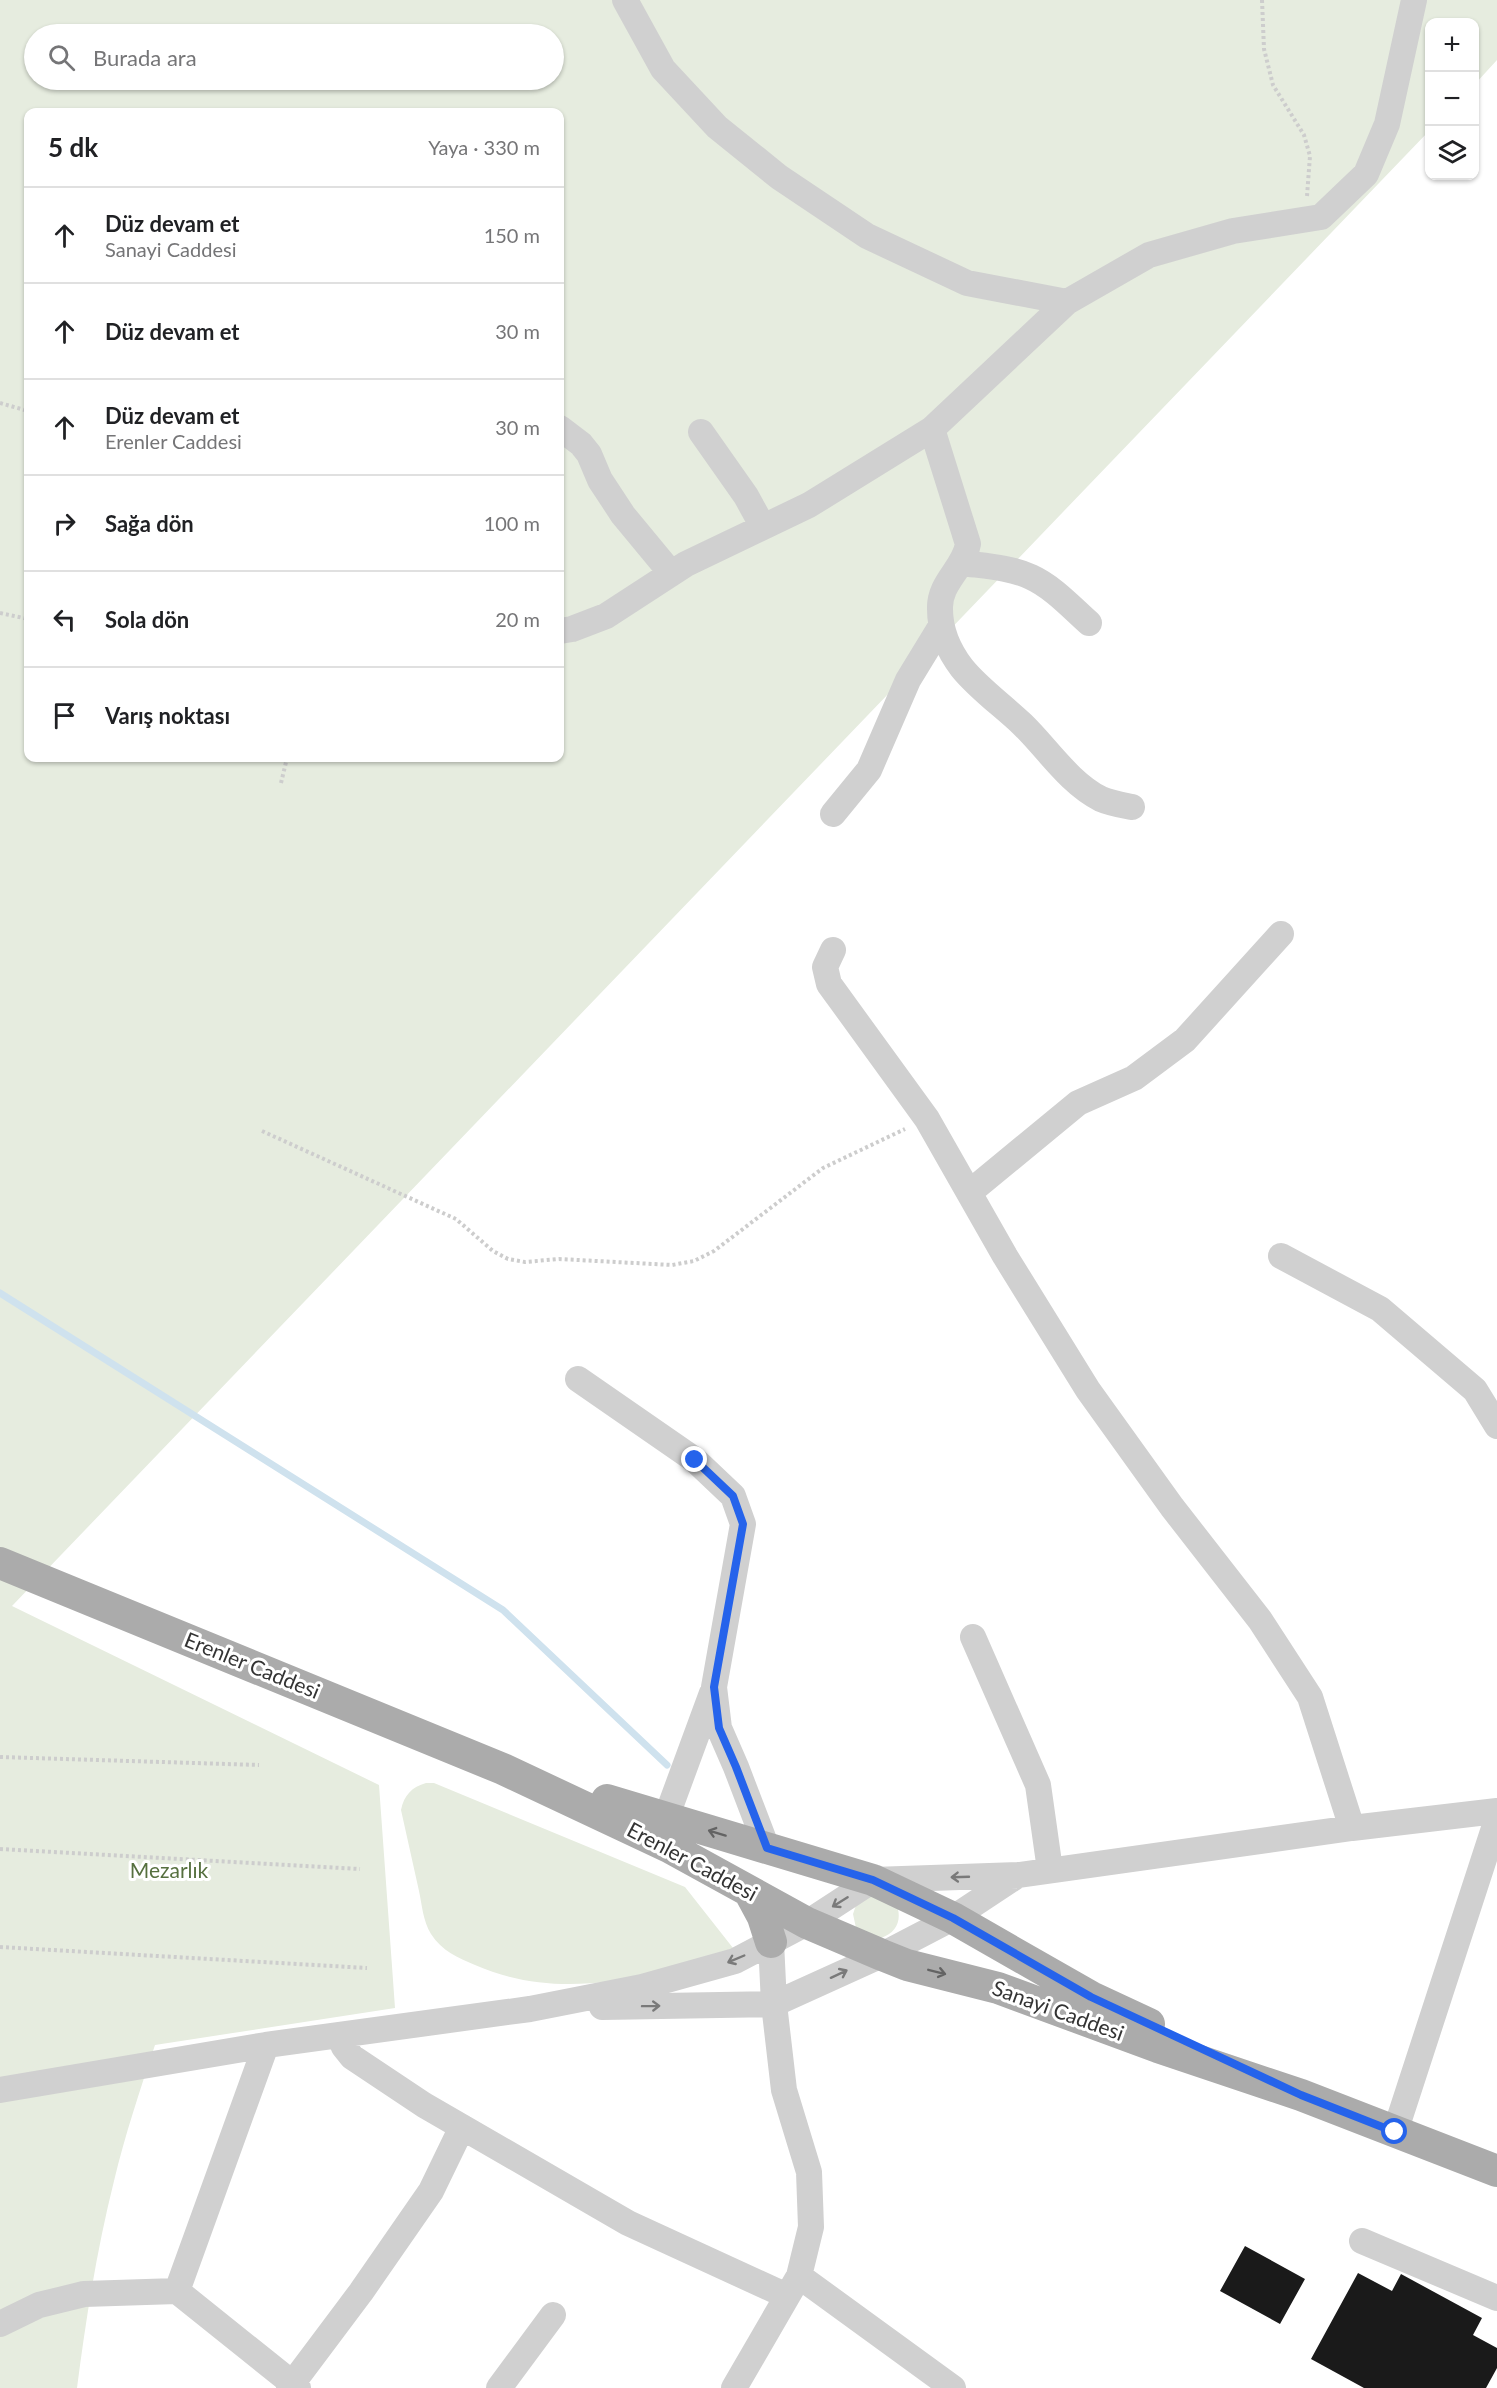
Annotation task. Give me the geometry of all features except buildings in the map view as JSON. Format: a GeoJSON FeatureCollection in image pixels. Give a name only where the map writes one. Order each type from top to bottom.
{"type":"FeatureCollection","features":[{"type":"Feature","properties":{"kind":"main road","name":"Erenler Caddesi"},"geometry":{"type":"LineString","coordinates":[[0,1563],[503,1769],[669,1847],[807,1923],[882,1955]]}},
{"type":"Feature","properties":{"kind":"main road","name":"Erenler Caddesi"},"geometry":{"type":"LineString","coordinates":[[503,1769],[873,1880]]}},
{"type":"Feature","properties":{"kind":"main road","name":"Sanayi Caddesi"},"geometry":{"type":"LineString","coordinates":[[873,1880],[953,1918],[1091,1997],[1301,2095]]}},
{"type":"Feature","properties":{"kind":"main road"},"geometry":{"type":"LineString","coordinates":[[749,1891],[763,1917],[771,1942]]}},
{"type":"Feature","properties":{"kind":"main road","name":"Sanayi Caddesi"},"geometry":{"type":"LineString","coordinates":[[882,1955],[907,1965],[998,1988],[1158,2047],[1301,2095],[1497,2171]]}},
{"type":"Feature","properties":{"kind":"street"},"geometry":{"type":"LineString","coordinates":[[625,0],[663,69],[717,127],[779,177],[867,236],[967,283],[1067,302]]}},
{"type":"Feature","properties":{"kind":"street"},"geometry":{"type":"LineString","coordinates":[[564,630],[606,616],[686,564],[809,506],[932,429],[1067,302],[1149,255],[1233,231],[1320,217],[1366,174],[1387,124],[1414,0]]}},
{"type":"Feature","properties":{"kind":"street"},"geometry":{"type":"LineString","coordinates":[[932,429],[968,544],[962,563],[950,575],[942,590],[939,607],[941,626],[948,647],[963,669],[1024,726],[1076,781],[1102,799],[1132,807]]}},
{"type":"Feature","properties":{"kind":"street"},"geometry":{"type":"LineString","coordinates":[[564,431],[581,444],[589,454],[600,480],[623,515],[672,573]]}},
{"type":"Feature","properties":{"kind":"street"},"geometry":{"type":"LineString","coordinates":[[701,432],[746,496],[763,527]]}},
{"type":"Feature","properties":{"kind":"street"},"geometry":{"type":"LineString","coordinates":[[962,563],[1013,571],[1031,577],[1052,590],[1089,623]]}},
{"type":"Feature","properties":{"kind":"street"},"geometry":{"type":"LineString","coordinates":[[833,814],[869,770],[908,680],[941,626]]}},
{"type":"Feature","properties":{"kind":"street"},"geometry":{"type":"LineString","coordinates":[[970,1192],[1078,1103],[1134,1078],[1185,1040],[1281,934]]}},
{"type":"Feature","properties":{"kind":"street"},"geometry":{"type":"LineString","coordinates":[[833,950],[825,966],[830,984],[927,1119],[1005,1256],[1088,1390],[1172,1507],[1260,1620],[1310,1698],[1352,1828]]}},
{"type":"Feature","properties":{"kind":"street"},"geometry":{"type":"LineString","coordinates":[[1281,1256],[1380,1308],[1475,1390],[1497,1426]]}},
{"type":"Feature","properties":{"kind":"street"},"geometry":{"type":"LineString","coordinates":[[578,1379],[695,1460],[733,1496],[743,1524],[714,1687],[666,1818]]}},
{"type":"Feature","properties":{"kind":"street"},"geometry":{"type":"LineString","coordinates":[[973,1637],[1038,1785],[1050,1870]]}},
{"type":"Feature","properties":{"kind":"street"},"geometry":{"type":"LineString","coordinates":[[714,1687],[719,1728],[767,1848]]}},
{"type":"Feature","properties":{"kind":"street"},"geometry":{"type":"LineString","coordinates":[[0,2090],[266,2046],[530,2009],[642,1987],[735,1961],[807,1923],[873,1880],[1019,1875],[1352,1828],[1497,1811]]}},
{"type":"Feature","properties":{"kind":"street"},"geometry":{"type":"LineString","coordinates":[[1395,2132],[1497,1818]]}},
{"type":"Feature","properties":{"kind":"street"},"geometry":{"type":"LineString","coordinates":[[530,2009],[774,2004],[882,1955],[953,1918],[1019,1875]]}},
{"type":"Feature","properties":{"kind":"street"},"geometry":{"type":"LineString","coordinates":[[734,2388],[793,2286],[811,2227],[809,2172],[784,2090],[774,2004],[771,1942]]}},
{"type":"Feature","properties":{"kind":"street"},"geometry":{"type":"LineString","coordinates":[[339,2035],[344,2047],[352,2056],[424,2105],[628,2223],[793,2286],[953,2388]]}},
{"type":"Feature","properties":{"kind":"street"},"geometry":{"type":"LineString","coordinates":[[177,2291],[266,2046]]}},
{"type":"Feature","properties":{"kind":"street"},"geometry":{"type":"LineString","coordinates":[[0,2324],[39,2306],[84,2294],[177,2291],[293,2387],[431,2191],[462,2127]]}},
{"type":"Feature","properties":{"kind":"street"},"geometry":{"type":"LineString","coordinates":[[1362,2241],[1497,2298]]}},
{"type":"Feature","properties":{"kind":"street"},"geometry":{"type":"LineString","coordinates":[[499,2388],[553,2315]]}},
{"type":"Feature","properties":{"kind":"path"},"geometry":{"type":"LineString","coordinates":[[1262,0],[1264,49],[1274,85],[1304,135],[1310,156],[1305,219]]}},
{"type":"Feature","properties":{"kind":"path"},"geometry":{"type":"LineString","coordinates":[[0,403],[24,410]]}},
{"type":"Feature","properties":{"kind":"path"},"geometry":{"type":"LineString","coordinates":[[0,613],[24,618]]}},
{"type":"Feature","properties":{"kind":"path"},"geometry":{"type":"LineString","coordinates":[[281,783],[286,762]]}},
{"type":"Feature","properties":{"kind":"path"},"geometry":{"type":"LineString","coordinates":[[262,1131],[456,1219],[493,1251],[508,1259],[525,1262],[559,1259],[672,1266],[694,1261],[714,1251],[823,1168],[927,1119]]}},
{"type":"Feature","properties":{"kind":"path"},"geometry":{"type":"LineString","coordinates":[[0,1757],[259,1765]]}},
{"type":"Feature","properties":{"kind":"path"},"geometry":{"type":"LineString","coordinates":[[0,1849],[360,1869]]}},
{"type":"Feature","properties":{"kind":"path"},"geometry":{"type":"LineString","coordinates":[[0,1947],[367,1968]]}},
{"type":"Feature","properties":{"kind":"green space","name":"Mezarlık"},"geometry":{"type":"Polygon","coordinates":[[[0,0],[1497,0],[1497,60],[1479,80],[1479,18],[1425,18],[1425,135],[12,1606],[379,1785],[395,2008],[155,2045],[118,2164],[102,2232],[77,2388],[0,2388],[0,0]]]}},
{"type":"Feature","properties":{"kind":"green space"},"geometry":{"type":"Polygon","coordinates":[[[426,1783],[434,1783],[685,1887],[733,1948],[670,1969],[637,1977],[572,1984],[539,1982],[507,1976],[457,1957],[435,1940],[426,1924],[401,1810],[409,1792],[426,1783]]]}},
{"type":"Feature","properties":{"kind":"green space"},"geometry":{"type":"Polygon","coordinates":[[[872,1894],[898,1909],[899,1919],[896,1927],[881,1938],[856,1928],[853,1914],[856,1905],[872,1894]]]}},
{"type":"Feature","properties":{"kind":"waterway"},"geometry":{"type":"LineString","coordinates":[[0,1293],[503,1610],[667,1765]]}},
{"type":"Feature","properties":{"kind":"route"},"geometry":{"type":"LineString","coordinates":[[695,1460],[733,1496],[743,1524],[714,1687],[719,1728],[767,1848],[873,1880],[953,1918],[1091,1997],[1301,2095],[1395,2132]]}}]}
